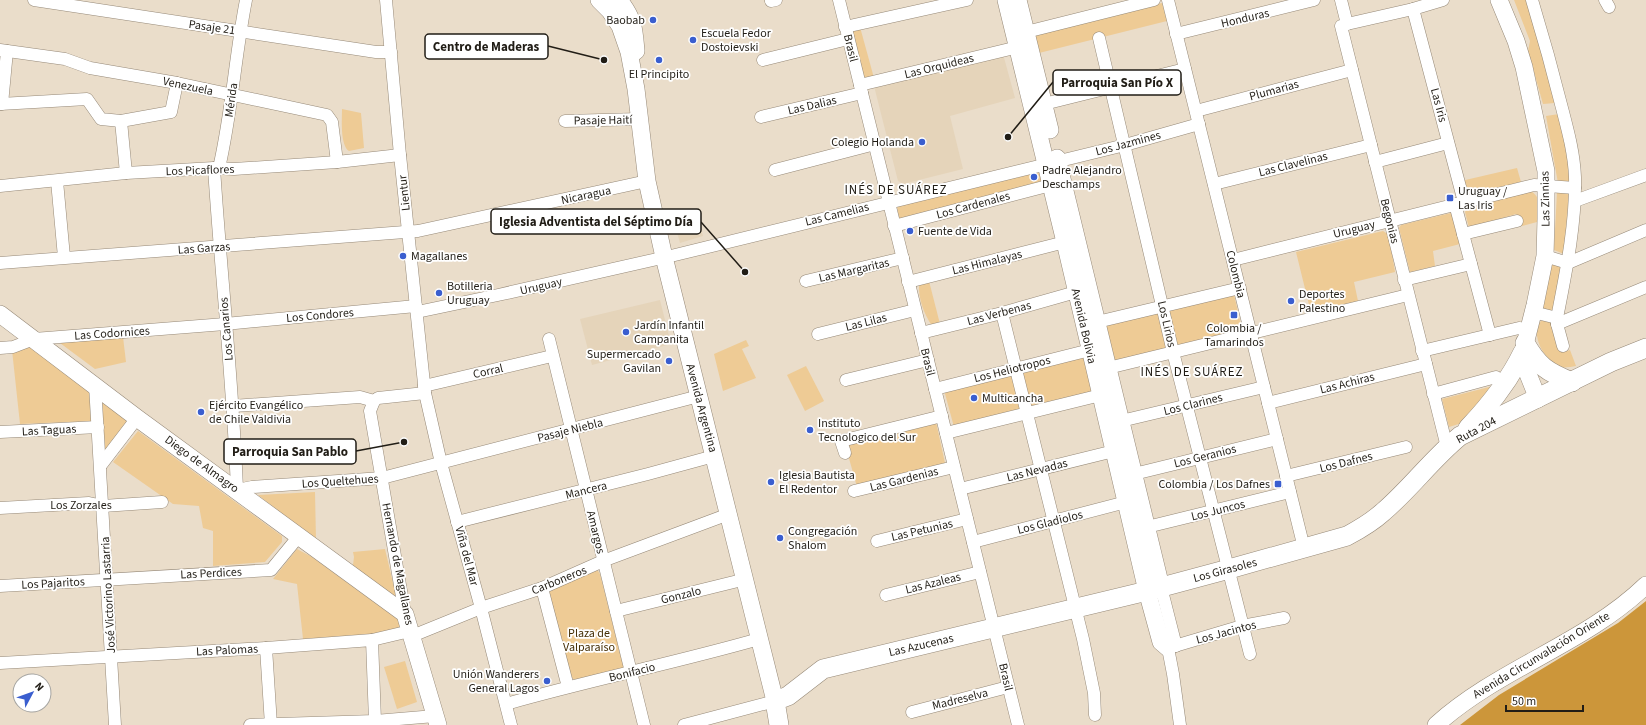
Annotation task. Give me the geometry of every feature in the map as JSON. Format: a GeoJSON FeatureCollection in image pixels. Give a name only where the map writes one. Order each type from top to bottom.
{"type":"FeatureCollection","features":[{"type":"Feature","properties":{"kind":"main road"},"geometry":{"type":"LineString","coordinates":[[1526,342],[1538,363],[1551,374],[1572,382]]}},
{"type":"Feature","properties":{"kind":"main road"},"geometry":{"type":"LineString","coordinates":[[1454,442],[1496,397],[1516,367],[1526,342]]}},
{"type":"Feature","properties":{"kind":"main road","name":"Ruta 204"},"geometry":{"type":"LineString","coordinates":[[1304,548],[1347,536],[1374,519],[1454,442],[1611,362],[1646,348]]}},
{"type":"Feature","properties":{"kind":"main road","name":"Los Girasoles"},"geometry":{"type":"LineString","coordinates":[[1154,589],[1304,548]]}},
{"type":"Feature","properties":{"kind":"main road","name":"Las Azucenas"},"geometry":{"type":"LineString","coordinates":[[775,702],[788,696],[823,669],[1154,589]]}},
{"type":"Feature","properties":{"kind":"main road","name":"Avenida Argentina"},"geometry":{"type":"LineString","coordinates":[[775,702],[779,725]]}},
{"type":"Feature","properties":{"kind":"street","name":"Pasaje 21"},"geometry":{"type":"LineString","coordinates":[[34,0],[73,3],[240,32],[376,52],[391,52]]}},
{"type":"Feature","properties":{"kind":"street","name":"Mérida"},"geometry":{"type":"LineString","coordinates":[[216,168],[232,95],[240,32],[246,0]]}},
{"type":"Feature","properties":{"kind":"street","name":"Lientur"},"geometry":{"type":"LineString","coordinates":[[386,0],[424,390]]}},
{"type":"Feature","properties":{"kind":"street","name":"Avenida Argentina"},"geometry":{"type":"LineString","coordinates":[[599,0],[615,18],[629,52],[636,89],[647,181],[664,257],[746,579],[775,702]]}},
{"type":"Feature","properties":{"kind":"street","name":"Avenida Argentina"},"geometry":{"type":"LineString","coordinates":[[619,0],[627,10],[633,23],[637,64],[636,89]]}},
{"type":"Feature","properties":{"kind":"street"},"geometry":{"type":"LineString","coordinates":[[631,0],[633,23]]}},
{"type":"Feature","properties":{"kind":"street","name":"Brasil"},"geometry":{"type":"LineString","coordinates":[[839,0],[1018,725]]}},
{"type":"Feature","properties":{"kind":"street"},"geometry":{"type":"LineString","coordinates":[[763,60],[847,33],[967,0]]}},
{"type":"Feature","properties":{"kind":"street","name":"Avenida Bolivia"},"geometry":{"type":"LineString","coordinates":[[1006,0],[1018,47],[1097,322],[1147,527],[1161,642],[1172,647]]}},
{"type":"Feature","properties":{"kind":"street","name":"Avenida Bolivia"},"geometry":{"type":"LineString","coordinates":[[1018,0],[1044,104],[1052,162],[1051,185],[1126,502],[1154,589]]}},
{"type":"Feature","properties":{"kind":"street"},"geometry":{"type":"LineString","coordinates":[[1026,32],[1154,0]]}},
{"type":"Feature","properties":{"kind":"street","name":"Colombia"},"geometry":{"type":"LineString","coordinates":[[1168,0],[1304,548]]}},
{"type":"Feature","properties":{"kind":"street","name":"Honduras"},"geometry":{"type":"LineString","coordinates":[[1176,34],[1314,0]]}},
{"type":"Feature","properties":{"kind":"street","name":"Begonias"},"geometry":{"type":"LineString","coordinates":[[1341,0],[1347,24],[1341,26],[1422,351],[1433,394],[1454,442]]}},
{"type":"Feature","properties":{"kind":"street"},"geometry":{"type":"LineString","coordinates":[[1347,24],[1415,5],[1443,0]]}},
{"type":"Feature","properties":{"kind":"street","name":"Las Zinnias"},"geometry":{"type":"LineString","coordinates":[[1499,0],[1516,41],[1524,67],[1546,171],[1545,256],[1526,342],[1526,369],[1538,399]]}},
{"type":"Feature","properties":{"kind":"street"},"geometry":{"type":"LineString","coordinates":[[1532,0],[1551,61],[1572,148],[1575,202],[1568,263],[1557,321],[1563,346]]}},
{"type":"Feature","properties":{"kind":"street","name":"Las Iris"},"geometry":{"type":"LineString","coordinates":[[1415,5],[1448,143],[1463,234],[1490,335]]}},
{"type":"Feature","properties":{"kind":"street","name":"Los Lirios"},"geometry":{"type":"LineString","coordinates":[[1099,38],[1187,406],[1250,654]]}},
{"type":"Feature","properties":{"kind":"street","name":"Las Orquideas"},"geometry":{"type":"LineString","coordinates":[[861,89],[1018,47]]}},
{"type":"Feature","properties":{"kind":"street"},"geometry":{"type":"LineString","coordinates":[[4,50],[1,104],[87,99],[101,119],[120,121],[171,112],[177,83]]}},
{"type":"Feature","properties":{"kind":"street","name":"Venezuela"},"geometry":{"type":"LineString","coordinates":[[4,50],[65,59],[90,68],[177,83],[327,115],[332,122],[337,162]]}},
{"type":"Feature","properties":{"kind":"street"},"geometry":{"type":"LineString","coordinates":[[1044,104],[1185,69]]}},
{"type":"Feature","properties":{"kind":"street","name":"Plumarias"},"geometry":{"type":"LineString","coordinates":[[1196,111],[1352,70]]}},
{"type":"Feature","properties":{"kind":"street","name":"Las Dalias"},"geometry":{"type":"LineString","coordinates":[[762,117],[861,89]]}},
{"type":"Feature","properties":{"kind":"street","name":"Pasaje Haití"},"geometry":{"type":"LineString","coordinates":[[565,121],[640,119]]}},
{"type":"Feature","properties":{"kind":"street"},"geometry":{"type":"LineString","coordinates":[[120,121],[126,173]]}},
{"type":"Feature","properties":{"kind":"street","name":"Los Jazmines"},"geometry":{"type":"LineString","coordinates":[[1052,162],[1125,145],[1199,124]]}},
{"type":"Feature","properties":{"kind":"street"},"geometry":{"type":"LineString","coordinates":[[1375,162],[1448,143]]}},
{"type":"Feature","properties":{"kind":"street"},"geometry":{"type":"LineString","coordinates":[[775,170],[875,144]]}},
{"type":"Feature","properties":{"kind":"street","name":"Las Clavelinas"},"geometry":{"type":"LineString","coordinates":[[1214,184],[1371,145]]}},
{"type":"Feature","properties":{"kind":"street","name":"Los Picaflores"},"geometry":{"type":"LineString","coordinates":[[0,186],[126,173],[216,168],[234,169],[337,162],[400,155]]}},
{"type":"Feature","properties":{"kind":"street","name":"Las Camelias"},"geometry":{"type":"LineString","coordinates":[[664,257],[1052,162]]}},
{"type":"Feature","properties":{"kind":"street","name":"Los Canarios"},"geometry":{"type":"LineString","coordinates":[[216,168],[219,247],[233,406],[237,490]]}},
{"type":"Feature","properties":{"kind":"street"},"geometry":{"type":"LineString","coordinates":[[1575,202],[1646,174]]}},
{"type":"Feature","properties":{"kind":"street"},"geometry":{"type":"LineString","coordinates":[[57,181],[64,257]]}},
{"type":"Feature","properties":{"kind":"street","name":"Nicaragua"},"geometry":{"type":"LineString","coordinates":[[408,232],[647,181]]}},
{"type":"Feature","properties":{"kind":"street","name":"Los Cardenales"},"geometry":{"type":"LineString","coordinates":[[894,226],[1051,185]]}},
{"type":"Feature","properties":{"kind":"street","name":"Uruguay"},"geometry":{"type":"LineString","coordinates":[[1233,260],[1534,185],[1575,188]]}},
{"type":"Feature","properties":{"kind":"street"},"geometry":{"type":"LineString","coordinates":[[1463,234],[1517,221]]}},
{"type":"Feature","properties":{"kind":"street"},"geometry":{"type":"LineString","coordinates":[[1545,256],[1568,263],[1646,230]]}},
{"type":"Feature","properties":{"kind":"street","name":"Las Garzas"},"geometry":{"type":"LineString","coordinates":[[0,263],[408,232]]}},
{"type":"Feature","properties":{"kind":"street","name":"Las Himalayas"},"geometry":{"type":"LineString","coordinates":[[908,282],[1065,242]]}},
{"type":"Feature","properties":{"kind":"street","name":"Uruguay"},"geometry":{"type":"LineString","coordinates":[[416,309],[498,295],[664,257]]}},
{"type":"Feature","properties":{"kind":"street","name":"Las Margaritas"},"geometry":{"type":"LineString","coordinates":[[806,281],[903,258]]}},
{"type":"Feature","properties":{"kind":"street"},"geometry":{"type":"LineString","coordinates":[[1404,280],[1471,264]]}},
{"type":"Feature","properties":{"kind":"street"},"geometry":{"type":"LineString","coordinates":[[1533,312],[1557,321],[1646,287]]}},
{"type":"Feature","properties":{"kind":"street"},"geometry":{"type":"LineString","coordinates":[[1097,322],[1240,288]]}},
{"type":"Feature","properties":{"kind":"street","name":"Las Verbenas"},"geometry":{"type":"LineString","coordinates":[[921,333],[1002,313],[1076,292]]}},
{"type":"Feature","properties":{"kind":"street"},"geometry":{"type":"LineString","coordinates":[[1108,368],[1408,295]]}},
{"type":"Feature","properties":{"kind":"street","name":"Los Condores"},"geometry":{"type":"LineString","coordinates":[[225,324],[416,309]]}},
{"type":"Feature","properties":{"kind":"street","name":"Las Lilas"},"geometry":{"type":"LineString","coordinates":[[818,334],[915,310]]}},
{"type":"Feature","properties":{"kind":"street"},"geometry":{"type":"LineString","coordinates":[[1002,313],[1076,608],[1094,693],[1095,715]]}},
{"type":"Feature","properties":{"kind":"street","name":"Diego de Almagro"},"geometry":{"type":"LineString","coordinates":[[0,314],[34,338],[137,418],[405,614]]}},
{"type":"Feature","properties":{"kind":"street","name":"Las Codornices"},"geometry":{"type":"LineString","coordinates":[[0,348],[13,347],[34,338],[225,324]]}},
{"type":"Feature","properties":{"kind":"street"},"geometry":{"type":"LineString","coordinates":[[1422,351],[1519,328],[1526,342]]}},
{"type":"Feature","properties":{"kind":"street","name":"Amargos"},"geometry":{"type":"LineString","coordinates":[[548,339],[644,725]]}},
{"type":"Feature","properties":{"kind":"street","name":"Los Heliotropos"},"geometry":{"type":"LineString","coordinates":[[935,389],[1090,350]]}},
{"type":"Feature","properties":{"kind":"street","name":"Corral"},"geometry":{"type":"LineString","coordinates":[[374,401],[378,398],[424,390],[552,356]]}},
{"type":"Feature","properties":{"kind":"street"},"geometry":{"type":"LineString","coordinates":[[846,380],[928,360]]}},
{"type":"Feature","properties":{"kind":"street","name":"Las Achiras"},"geometry":{"type":"LineString","coordinates":[[1268,403],[1426,364]]}},
{"type":"Feature","properties":{"kind":"street"},"geometry":{"type":"LineString","coordinates":[[1433,394],[1496,377]]}},
{"type":"Feature","properties":{"kind":"street","name":"José Victorino Lastarria"},"geometry":{"type":"LineString","coordinates":[[95,385],[101,465],[115,725]]}},
{"type":"Feature","properties":{"kind":"street","name":"Los Clarines"},"geometry":{"type":"LineString","coordinates":[[1121,421],[1264,387]]}},
{"type":"Feature","properties":{"kind":"street","name":"Viña del Mar"},"geometry":{"type":"LineString","coordinates":[[424,390],[441,463],[481,608],[510,725]]}},
{"type":"Feature","properties":{"kind":"street"},"geometry":{"type":"LineString","coordinates":[[946,433],[1101,395]]}},
{"type":"Feature","properties":{"kind":"street","name":"Pasaje Niebla"},"geometry":{"type":"LineString","coordinates":[[441,463],[699,396]]}},
{"type":"Feature","properties":{"kind":"street"},"geometry":{"type":"LineString","coordinates":[[233,406],[360,397],[374,401]]}},
{"type":"Feature","properties":{"kind":"street","name":"Hernando de Magallanes"},"geometry":{"type":"LineString","coordinates":[[374,401],[370,411],[405,614],[436,720]]}},
{"type":"Feature","properties":{"kind":"street"},"geometry":{"type":"LineString","coordinates":[[845,453],[842,441],[942,416]]}},
{"type":"Feature","properties":{"kind":"street"},"geometry":{"type":"LineString","coordinates":[[101,465],[137,418]]}},
{"type":"Feature","properties":{"kind":"street","name":"Las Taguas"},"geometry":{"type":"LineString","coordinates":[[0,432],[98,427]]}},
{"type":"Feature","properties":{"kind":"street","name":"Los Geranios"},"geometry":{"type":"LineString","coordinates":[[1134,474],[1277,439]]}},
{"type":"Feature","properties":{"kind":"street","name":"Los Dafnes"},"geometry":{"type":"LineString","coordinates":[[1286,476],[1406,447]]}},
{"type":"Feature","properties":{"kind":"street","name":"Las Nevadas"},"geometry":{"type":"LineString","coordinates":[[960,490],[1114,451]]}},
{"type":"Feature","properties":{"kind":"street","name":"Mancera"},"geometry":{"type":"LineString","coordinates":[[457,522],[714,456]]}},
{"type":"Feature","properties":{"kind":"street","name":"Los Queltehues"},"geometry":{"type":"LineString","coordinates":[[237,490],[252,487],[382,478],[441,463]]}},
{"type":"Feature","properties":{"kind":"street","name":"Las Gardenias"},"geometry":{"type":"LineString","coordinates":[[854,491],[954,466]]}},
{"type":"Feature","properties":{"kind":"street","name":"Los Juncos"},"geometry":{"type":"LineString","coordinates":[[1147,527],[1290,492]]}},
{"type":"Feature","properties":{"kind":"street","name":"Los Zorzales"},"geometry":{"type":"LineString","coordinates":[[0,508],[89,502],[103,506],[162,502]]}},
{"type":"Feature","properties":{"kind":"street","name":"Los Gladiolos"},"geometry":{"type":"LineString","coordinates":[[973,542],[1126,502]]}},
{"type":"Feature","properties":{"kind":"street","name":"Carboneros"},"geometry":{"type":"LineString","coordinates":[[411,634],[481,608],[542,588],[603,561],[729,514]]}},
{"type":"Feature","properties":{"kind":"street","name":"Las Petunias"},"geometry":{"type":"LineString","coordinates":[[877,541],[967,519]]}},
{"type":"Feature","properties":{"kind":"street","name":"Las Perdices"},"geometry":{"type":"LineString","coordinates":[[107,580],[271,570],[299,536]]}},
{"type":"Feature","properties":{"kind":"street","name":"Las Azaleas"},"geometry":{"type":"LineString","coordinates":[[886,595],[980,572]]}},
{"type":"Feature","properties":{"kind":"street","name":"Gonzalo"},"geometry":{"type":"LineString","coordinates":[[616,611],[746,579]]}},
{"type":"Feature","properties":{"kind":"street","name":"Los Pajaritos"},"geometry":{"type":"LineString","coordinates":[[0,586],[107,580]]}},
{"type":"Feature","properties":{"kind":"street","name":"Avenida Circunvalación Oriente"},"geometry":{"type":"LineString","coordinates":[[1436,725],[1477,693],[1569,641],[1614,612],[1646,585]]}},
{"type":"Feature","properties":{"kind":"street"},"geometry":{"type":"LineString","coordinates":[[542,588],[568,686]]}},
{"type":"Feature","properties":{"kind":"street","name":"Los Jacintos"},"geometry":{"type":"LineString","coordinates":[[1172,647],[1242,626],[1284,618]]}},
{"type":"Feature","properties":{"kind":"street","name":"Las Palomas"},"geometry":{"type":"LineString","coordinates":[[0,663],[266,648],[372,640],[411,634]]}},
{"type":"Feature","properties":{"kind":"street","name":"Bonifacio"},"geometry":{"type":"LineString","coordinates":[[506,704],[568,686],[631,672],[760,639]]}},
{"type":"Feature","properties":{"kind":"street"},"geometry":{"type":"LineString","coordinates":[[372,640],[375,721]]}},
{"type":"Feature","properties":{"kind":"street"},"geometry":{"type":"LineString","coordinates":[[1172,647],[1173,674],[1180,725]]}},
{"type":"Feature","properties":{"kind":"street"},"geometry":{"type":"LineString","coordinates":[[266,648],[271,724]]}},
{"type":"Feature","properties":{"kind":"street","name":"Madreselva"},"geometry":{"type":"LineString","coordinates":[[912,712],[1008,687]]}},
{"type":"Feature","properties":{"kind":"street"},"geometry":{"type":"LineString","coordinates":[[684,725],[775,702]]}},
{"type":"Feature","properties":{"kind":"street"},"geometry":{"type":"LineString","coordinates":[[250,725],[436,720]]}},
{"type":"Feature","properties":{"kind":"shaded area","name":"Colegio Holanda"},"geometry":{"type":"Polygon","coordinates":[[[1003,54],[1015,98],[950,116],[963,169],[903,184],[898,181],[874,86],[1003,54]]]}},
{"type":"Feature","properties":{"kind":"shaded area"},"geometry":{"type":"Polygon","coordinates":[[[697,215],[703,236],[680,243],[674,222],[697,215]]]}},
{"type":"Feature","properties":{"kind":"shaded area","name":"Jardín Infantil Campanita"},"geometry":{"type":"Polygon","coordinates":[[[660,300],[671,344],[592,365],[580,319],[660,300]]]}},
{"type":"Feature","properties":{"kind":"shaded area"},"geometry":{"type":"Polygon","coordinates":[[[1646,601],[1646,725],[1460,725],[1499,695],[1618,623],[1646,601]]]}},
{"type":"Feature","properties":{"kind":"green space"},"geometry":{"type":"Polygon","coordinates":[[[1514,0],[1529,0],[1555,103],[1543,104],[1528,51],[1530,41],[1514,0]]]}},
{"type":"Feature","properties":{"kind":"green space"},"geometry":{"type":"Polygon","coordinates":[[[1162,3],[1167,21],[1039,53],[1034,33],[1162,3]]]}},
{"type":"Feature","properties":{"kind":"green space"},"geometry":{"type":"Polygon","coordinates":[[[860,27],[874,78],[864,80],[850,28],[860,27]]]}},
{"type":"Feature","properties":{"kind":"green space"},"geometry":{"type":"Polygon","coordinates":[[[342,109],[361,113],[364,148],[349,151],[346,148],[342,132],[342,109]]]}},
{"type":"Feature","properties":{"kind":"green space"},"geometry":{"type":"Polygon","coordinates":[[[1559,114],[1568,157],[1570,183],[1558,183],[1546,116],[1559,114]]]}},
{"type":"Feature","properties":{"kind":"green space"},"geometry":{"type":"Polygon","coordinates":[[[1517,168],[1521,182],[1465,195],[1461,181],[1517,168]]]}},
{"type":"Feature","properties":{"kind":"green space"},"geometry":{"type":"Polygon","coordinates":[[[1039,169],[1045,183],[899,220],[897,205],[1039,169]]]}},
{"type":"Feature","properties":{"kind":"green space"},"geometry":{"type":"Polygon","coordinates":[[[1531,191],[1535,194],[1539,201],[1537,222],[1522,226],[1521,219],[1516,214],[1469,228],[1465,212],[1467,208],[1531,191]]]}},
{"type":"Feature","properties":{"kind":"green space"},"geometry":{"type":"Polygon","coordinates":[[[1557,192],[1569,192],[1564,254],[1554,250],[1557,192]]]}},
{"type":"Feature","properties":{"kind":"green space"},"geometry":{"type":"Polygon","coordinates":[[[1451,213],[1454,215],[1460,244],[1433,251],[1435,266],[1410,272],[1399,228],[1401,225],[1451,213]]]}},
{"type":"Feature","properties":{"kind":"green space"},"geometry":{"type":"Polygon","coordinates":[[[1383,231],[1389,235],[1395,272],[1354,282],[1358,301],[1311,313],[1296,252],[1383,231]]]}},
{"type":"Feature","properties":{"kind":"green space"},"geometry":{"type":"Polygon","coordinates":[[[1551,263],[1563,267],[1554,312],[1543,309],[1551,263]]]}},
{"type":"Feature","properties":{"kind":"green space"},"geometry":{"type":"Polygon","coordinates":[[[929,281],[940,324],[932,326],[926,316],[919,295],[919,284],[929,281]]]}},
{"type":"Feature","properties":{"kind":"green space"},"geometry":{"type":"Polygon","coordinates":[[[1234,294],[1242,330],[1110,365],[1101,325],[1234,294]]]}},
{"type":"Feature","properties":{"kind":"green space"},"geometry":{"type":"Polygon","coordinates":[[[1542,320],[1551,322],[1564,352],[1570,350],[1576,366],[1560,367],[1554,364],[1544,353],[1540,346],[1537,332],[1538,325],[1542,320]]]}},
{"type":"Feature","properties":{"kind":"green space"},"geometry":{"type":"Polygon","coordinates":[[[123,337],[126,362],[95,369],[60,343],[123,337]]]}},
{"type":"Feature","properties":{"kind":"green space"},"geometry":{"type":"Polygon","coordinates":[[[746,340],[749,346],[742,349],[756,378],[723,391],[714,354],[746,340]]]}},
{"type":"Feature","properties":{"kind":"green space"},"geometry":{"type":"Polygon","coordinates":[[[35,343],[89,384],[92,421],[20,424],[12,350],[35,343]]]}},
{"type":"Feature","properties":{"kind":"green space"},"geometry":{"type":"Polygon","coordinates":[[[1089,355],[1098,392],[954,427],[944,390],[1089,355]]]}},
{"type":"Feature","properties":{"kind":"green space"},"geometry":{"type":"Polygon","coordinates":[[[806,366],[824,401],[805,411],[787,375],[806,366]]]}},
{"type":"Feature","properties":{"kind":"green space"},"geometry":{"type":"Polygon","coordinates":[[[1493,386],[1462,423],[1449,427],[1442,399],[1493,386]]]}},
{"type":"Feature","properties":{"kind":"green space"},"geometry":{"type":"Polygon","coordinates":[[[102,400],[126,417],[126,422],[105,450],[102,400]]]}},
{"type":"Feature","properties":{"kind":"green space"},"geometry":{"type":"Polygon","coordinates":[[[936,422],[945,463],[857,487],[845,444],[936,422]]]}},
{"type":"Feature","properties":{"kind":"green space"},"geometry":{"type":"Polygon","coordinates":[[[138,431],[282,536],[282,542],[265,562],[213,566],[213,531],[203,528],[199,506],[173,504],[113,462],[138,431]]]}},
{"type":"Feature","properties":{"kind":"green space"},"geometry":{"type":"Polygon","coordinates":[[[315,492],[316,540],[258,495],[315,492]]]}},
{"type":"Feature","properties":{"kind":"green space"},"geometry":{"type":"Polygon","coordinates":[[[297,549],[312,557],[400,621],[400,629],[371,634],[303,639],[297,584],[273,579],[297,549]]]}},
{"type":"Feature","properties":{"kind":"green space"},"geometry":{"type":"Polygon","coordinates":[[[385,549],[398,604],[353,565],[353,552],[385,549]]]}},
{"type":"Feature","properties":{"kind":"green space","name":"Plaza de Valparaíso"},"geometry":{"type":"Polygon","coordinates":[[[596,568],[600,574],[624,669],[576,681],[569,675],[548,588],[596,568]]]}},
{"type":"Feature","properties":{"kind":"green space"},"geometry":{"type":"Polygon","coordinates":[[[405,661],[417,702],[397,709],[384,667],[405,661]]]}},
{"type":"Feature","properties":{"kind":"place","name":"Baobab"},"geometry":{"type":"Point","coordinates":[653,20]}},
{"type":"Feature","properties":{"kind":"place","name":"Escuela Fedor Dostoievski"},"geometry":{"type":"Point","coordinates":[693,40]}},
{"type":"Feature","properties":{"kind":"place","name":"Centro de Maderas"},"geometry":{"type":"Point","coordinates":[604,60]}},
{"type":"Feature","properties":{"kind":"place","name":"El Principito"},"geometry":{"type":"Point","coordinates":[659,60]}},
{"type":"Feature","properties":{"kind":"place","name":"Parroquia San Pío X"},"geometry":{"type":"Point","coordinates":[1008,137]}},
{"type":"Feature","properties":{"kind":"place","name":"Colegio Holanda"},"geometry":{"type":"Point","coordinates":[922,142]}},
{"type":"Feature","properties":{"kind":"place","name":"Padre Alejandro Deschamps"},"geometry":{"type":"Point","coordinates":[1034,177]}},
{"type":"Feature","properties":{"kind":"place","name":"Uruguay / Las Iris"},"geometry":{"type":"Point","coordinates":[1450,198]}},
{"type":"Feature","properties":{"kind":"place","name":"Fuente de Vida"},"geometry":{"type":"Point","coordinates":[910,231]}},
{"type":"Feature","properties":{"kind":"place","name":"Magallanes"},"geometry":{"type":"Point","coordinates":[403,256]}},
{"type":"Feature","properties":{"kind":"place","name":"Iglesia Adventista del Séptimo Día"},"geometry":{"type":"Point","coordinates":[745,272]}},
{"type":"Feature","properties":{"kind":"place","name":"Botilleria Uruguay"},"geometry":{"type":"Point","coordinates":[439,293]}},
{"type":"Feature","properties":{"kind":"place","name":"Deportes Palestino"},"geometry":{"type":"Point","coordinates":[1291,301]}},
{"type":"Feature","properties":{"kind":"place","name":"Colombia / Tamarindos"},"geometry":{"type":"Point","coordinates":[1234,315]}},
{"type":"Feature","properties":{"kind":"place","name":"Jardín Infantil Campanita"},"geometry":{"type":"Point","coordinates":[626,332]}},
{"type":"Feature","properties":{"kind":"place","name":"Supermercado Gavilan"},"geometry":{"type":"Point","coordinates":[669,361]}},
{"type":"Feature","properties":{"kind":"place","name":"Multicancha"},"geometry":{"type":"Point","coordinates":[974,398]}},
{"type":"Feature","properties":{"kind":"place","name":"Ejército Evangélico de Chile Valdivia"},"geometry":{"type":"Point","coordinates":[201,412]}},
{"type":"Feature","properties":{"kind":"place","name":"Instituto Tecnologico del Sur"},"geometry":{"type":"Point","coordinates":[810,430]}},
{"type":"Feature","properties":{"kind":"place","name":"Parroquia San Pablo"},"geometry":{"type":"Point","coordinates":[404,442]}},
{"type":"Feature","properties":{"kind":"place","name":"Iglesia Bautista El Redentor"},"geometry":{"type":"Point","coordinates":[771,482]}},
{"type":"Feature","properties":{"kind":"place","name":"Colombia / Los Dafnes"},"geometry":{"type":"Point","coordinates":[1278,484]}},
{"type":"Feature","properties":{"kind":"place","name":"Congregación Shalom"},"geometry":{"type":"Point","coordinates":[780,538]}},
{"type":"Feature","properties":{"kind":"place","name":"Unión Wanderers General Lagos"},"geometry":{"type":"Point","coordinates":[547,681]}},
{"type":"Feature","properties":{"kind":"district","name":"INÉS DE SUÁREZ"},"geometry":{"type":"Point","coordinates":[896,189]}},
{"type":"Feature","properties":{"kind":"district","name":"INÉS DE SUÁREZ"},"geometry":{"type":"Point","coordinates":[1192,371]}}]}
